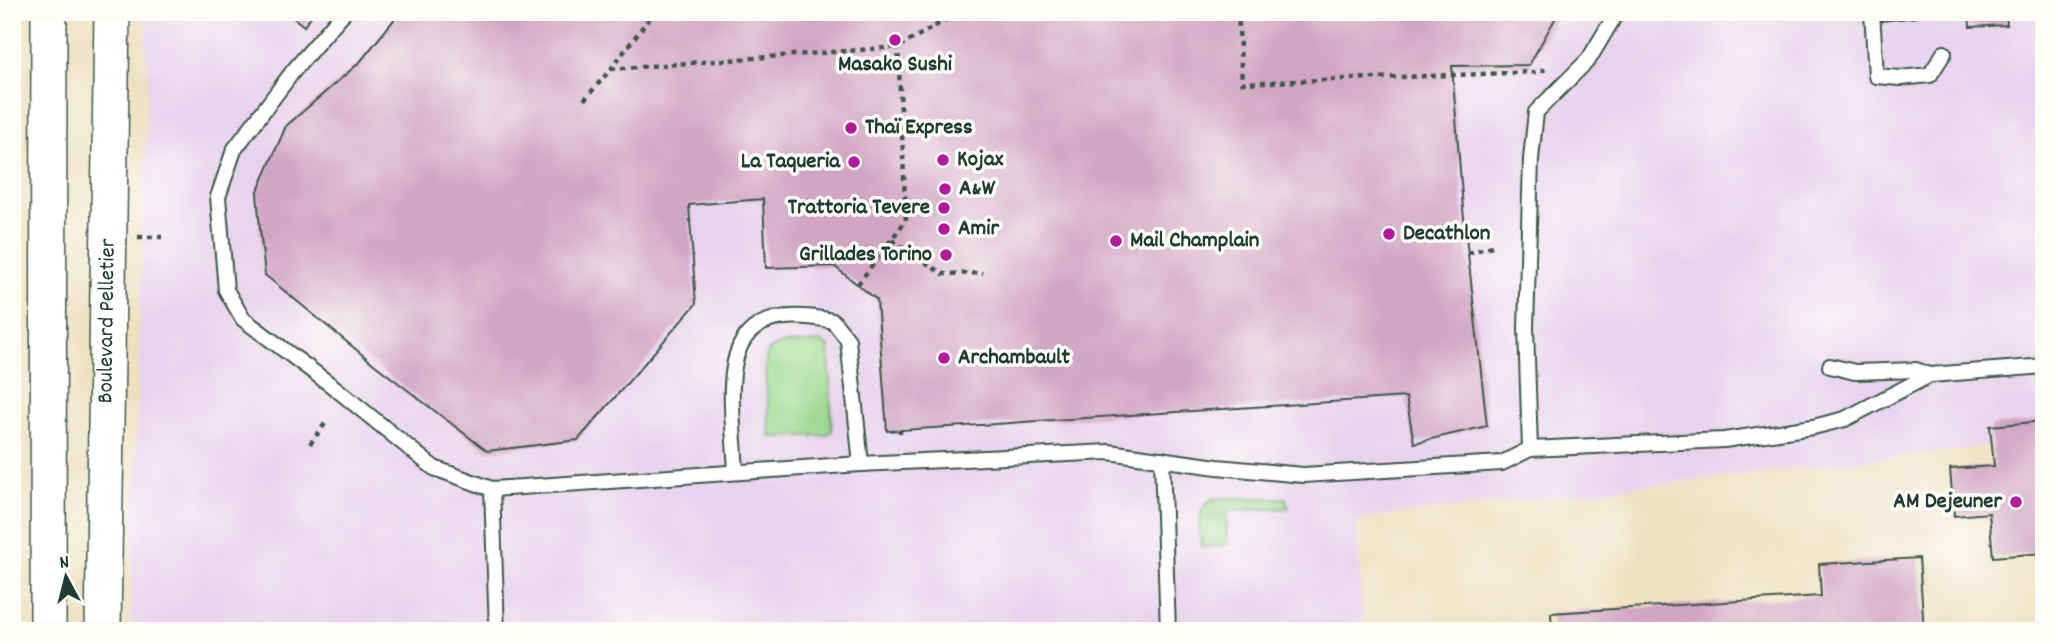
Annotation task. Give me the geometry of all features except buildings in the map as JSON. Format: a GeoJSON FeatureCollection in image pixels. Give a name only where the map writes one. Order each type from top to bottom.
{"type":"FeatureCollection","features":[{"type":"Feature","properties":{"kind":"street"},"geometry":{"type":"LineString","coordinates":[[48,631],[49,12]]}},
{"type":"Feature","properties":{"kind":"street","name":"Boulevard Pelletier"},"geometry":{"type":"LineString","coordinates":[[103,631],[112,12]]}},
{"type":"Feature","properties":{"kind":"lane"},"geometry":{"type":"LineString","coordinates":[[344,12],[294,70],[234,150],[218,197],[226,290],[243,319],[435,468],[492,489],[861,464],[1109,452],[1217,467],[1303,475],[1502,463],[1530,449],[1724,440],[1813,427],[1845,419],[1930,375],[2044,366]]}},
{"type":"Feature","properties":{"kind":"lane"},"geometry":{"type":"LineString","coordinates":[[1530,449],[1526,328],[1531,159],[1536,112],[1589,59],[1616,12]]}},
{"type":"Feature","properties":{"kind":"lane"},"geometry":{"type":"LineString","coordinates":[[1872,12],[1876,76],[1900,78],[1930,75],[1944,53]]}},
{"type":"Feature","properties":{"kind":"lane"},"geometry":{"type":"LineString","coordinates":[[736,472],[731,386],[732,366],[739,344],[750,331],[775,318],[805,315],[833,321],[848,340],[861,464]]}},
{"type":"Feature","properties":{"kind":"lane"},"geometry":{"type":"LineString","coordinates":[[1830,366],[1855,372],[1916,370],[1930,375]]}},
{"type":"Feature","properties":{"kind":"lane"},"geometry":{"type":"LineString","coordinates":[[1162,458],[1168,631]]}},
{"type":"Feature","properties":{"kind":"lane"},"geometry":{"type":"LineString","coordinates":[[492,489],[498,631]]}},
{"type":"Feature","properties":{"kind":"path"},"geometry":{"type":"LineString","coordinates":[[584,100],[654,12]]}},
{"type":"Feature","properties":{"kind":"path"},"geometry":{"type":"LineString","coordinates":[[611,69],[898,47],[960,12]]}},
{"type":"Feature","properties":{"kind":"path"},"geometry":{"type":"LineString","coordinates":[[1238,12],[1242,83],[1535,72],[1589,59]]}},
{"type":"Feature","properties":{"kind":"path"},"geometry":{"type":"LineString","coordinates":[[858,284],[906,220],[898,47]]}},
{"type":"Feature","properties":{"kind":"path"},"geometry":{"type":"LineString","coordinates":[[138,237],[162,237]]}},
{"type":"Feature","properties":{"kind":"path"},"geometry":{"type":"LineString","coordinates":[[892,240],[943,274],[984,273]]}},
{"type":"Feature","properties":{"kind":"path"},"geometry":{"type":"LineString","coordinates":[[1468,253],[1496,245]]}},
{"type":"Feature","properties":{"kind":"path"},"geometry":{"type":"LineString","coordinates":[[310,444],[327,421]]}},
{"type":"Feature","properties":{"kind":"shaded area"},"geometry":{"type":"Polygon","coordinates":[[[145,12],[2044,12],[2044,440],[1357,519],[1363,631],[130,631],[148,82],[145,12]]]}},
{"type":"Feature","properties":{"kind":"green space"},"geometry":{"type":"Polygon","coordinates":[[[823,342],[829,347],[832,432],[826,435],[770,437],[765,369],[767,354],[770,349],[781,344],[823,342]]]}},
{"type":"Feature","properties":{"kind":"green space"},"geometry":{"type":"Polygon","coordinates":[[[1214,498],[1286,498],[1289,508],[1227,511],[1227,545],[1201,547],[1201,513],[1214,498]]]}},
{"type":"Feature","properties":{"kind":"place","name":"Masako Sushi"},"geometry":{"type":"Point","coordinates":[895,40]}},
{"type":"Feature","properties":{"kind":"place","name":"Thaï Express"},"geometry":{"type":"Point","coordinates":[851,128]}},
{"type":"Feature","properties":{"kind":"place","name":"Kojax"},"geometry":{"type":"Point","coordinates":[943,160]}},
{"type":"Feature","properties":{"kind":"place","name":"La Taqueria"},"geometry":{"type":"Point","coordinates":[854,162]}},
{"type":"Feature","properties":{"kind":"place","name":"A&W"},"geometry":{"type":"Point","coordinates":[945,189]}},
{"type":"Feature","properties":{"kind":"place","name":"Trattoria Tevere"},"geometry":{"type":"Point","coordinates":[944,208]}},
{"type":"Feature","properties":{"kind":"place","name":"Amir"},"geometry":{"type":"Point","coordinates":[944,229]}},
{"type":"Feature","properties":{"kind":"place","name":"Decathlon"},"geometry":{"type":"Point","coordinates":[1389,234]}},
{"type":"Feature","properties":{"kind":"place","name":"Mail Champlain"},"geometry":{"type":"Point","coordinates":[1116,241]}},
{"type":"Feature","properties":{"kind":"place","name":"Grillades Torino"},"geometry":{"type":"Point","coordinates":[946,255]}},
{"type":"Feature","properties":{"kind":"place","name":"Archambault"},"geometry":{"type":"Point","coordinates":[944,358]}},
{"type":"Feature","properties":{"kind":"place","name":"AM Dejeuner"},"geometry":{"type":"Point","coordinates":[2016,502]}}]}
